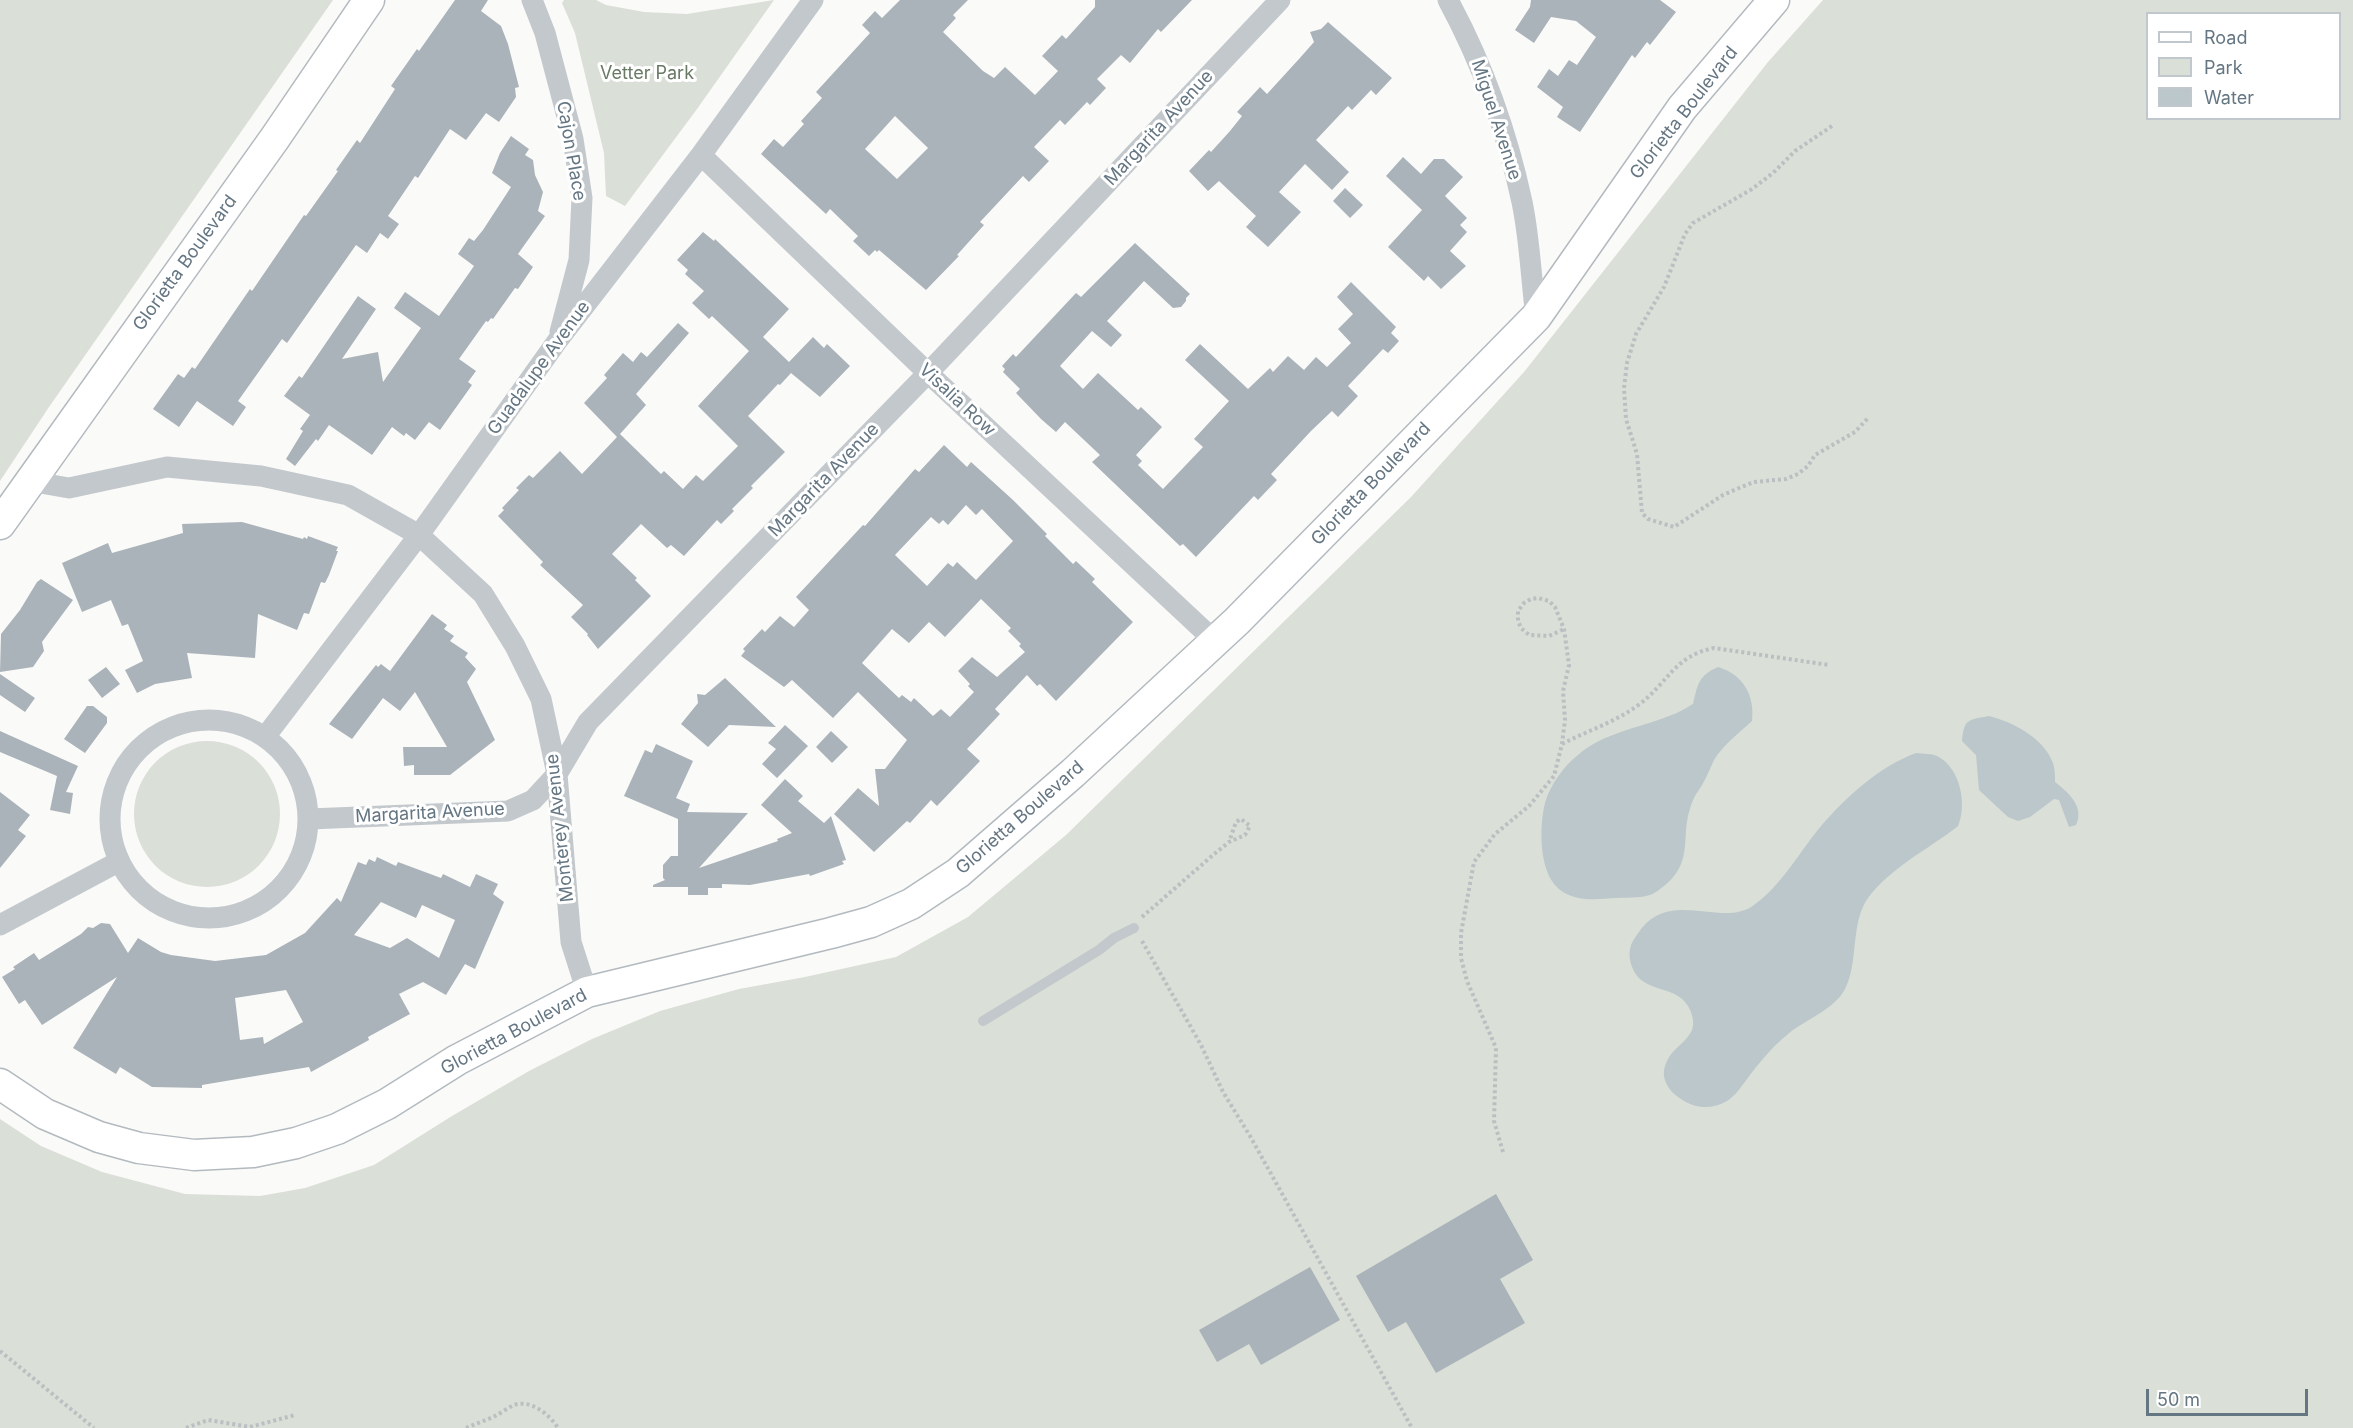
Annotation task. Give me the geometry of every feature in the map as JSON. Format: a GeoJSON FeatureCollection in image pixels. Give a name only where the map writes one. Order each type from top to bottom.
{"type":"FeatureCollection","features":[{"type":"Feature","properties":{"kind":"street","name":"Glorietta Boulevard"},"geometry":{"type":"LineString","coordinates":[[0,524],[275,138],[369,0]]}},
{"type":"Feature","properties":{"kind":"street","name":"Cajon Place"},"geometry":{"type":"LineString","coordinates":[[532,0],[545,33],[570,128],[582,198],[579,260],[558,340]]}},
{"type":"Feature","properties":{"kind":"street","name":"Guadalupe Avenue"},"geometry":{"type":"LineString","coordinates":[[265,737],[418,535],[558,340],[701,155],[813,0]]}},
{"type":"Feature","properties":{"kind":"street","name":"Margarita Avenue"},"geometry":{"type":"LineString","coordinates":[[309,819],[508,811],[533,800],[557,774],[588,722],[928,373],[1280,0]]}},
{"type":"Feature","properties":{"kind":"street","name":"Miguel Avenue"},"geometry":{"type":"LineString","coordinates":[[1448,0],[1470,41],[1509,147],[1522,205],[1536,317]]}},
{"type":"Feature","properties":{"kind":"street","name":"Glorietta Boulevard"},"geometry":{"type":"LineString","coordinates":[[0,1084],[45,1114],[99,1137],[139,1148],[194,1155],[252,1152],[296,1143],[337,1129],[387,1104],[457,1060],[586,992],[871,922],[911,904],[967,866],[1216,642],[1536,317],[1682,108],[1774,0]]}},
{"type":"Feature","properties":{"kind":"street","name":"Visalia Row"},"geometry":{"type":"LineString","coordinates":[[701,155],[928,373],[1216,642]]}},
{"type":"Feature","properties":{"kind":"street","name":"Monterey Avenue"},"geometry":{"type":"LineString","coordinates":[[29,481],[69,488],[167,467],[261,476],[348,495],[418,535],[483,594],[515,646],[541,699],[557,774],[571,942],[586,992]]}},
{"type":"Feature","properties":{"kind":"street"},"geometry":{"type":"LineString","coordinates":[[203,719],[236,723],[265,737],[288,759],[303,787],[309,819],[303,852],[287,881],[262,904],[232,917],[198,919],[165,909],[138,890],[118,862],[110,831],[111,798],[123,768],[144,743],[172,726],[203,719]]}},
{"type":"Feature","properties":{"kind":"street"},"geometry":{"type":"LineString","coordinates":[[0,925],[118,862]]}},
{"type":"Feature","properties":{"kind":"lane"},"geometry":{"type":"LineString","coordinates":[[983,1021],[1100,950],[1114,938],[1134,928]]}},
{"type":"Feature","properties":{"kind":"path"},"geometry":{"type":"LineString","coordinates":[[1832,126],[1796,151],[1773,174],[1693,224],[1684,234],[1664,287],[1636,334],[1627,363],[1624,388],[1626,419],[1637,454],[1642,513],[1648,519],[1674,527],[1738,488],[1754,482],[1786,479],[1798,474],[1808,466],[1815,455],[1855,432],[1868,418]]}},
{"type":"Feature","properties":{"kind":"path"},"geometry":{"type":"LineString","coordinates":[[1503,1152],[1494,1121],[1496,1048],[1467,981],[1461,958],[1461,933],[1474,862],[1495,834],[1528,806],[1554,776],[1562,744],[1565,720],[1563,691],[1569,665],[1564,629],[1555,608],[1549,601],[1538,598],[1531,600],[1524,603],[1518,611],[1521,628],[1529,635],[1548,636],[1564,629]]}},
{"type":"Feature","properties":{"kind":"path"},"geometry":{"type":"LineString","coordinates":[[1562,744],[1636,707],[1661,684],[1673,668],[1699,651],[1714,648],[1829,665]]}},
{"type":"Feature","properties":{"kind":"path"},"geometry":{"type":"LineString","coordinates":[[1229,842],[1236,822],[1241,819],[1250,826],[1245,835],[1229,842],[1146,912],[1134,928],[1176,999],[1223,1092],[1250,1136],[1412,1428]]}},
{"type":"Feature","properties":{"kind":"path"},"geometry":{"type":"LineString","coordinates":[[0,1351],[94,1428]]}},
{"type":"Feature","properties":{"kind":"path"},"geometry":{"type":"LineString","coordinates":[[466,1428],[496,1416],[514,1405],[523,1404],[547,1414],[558,1428]]}},
{"type":"Feature","properties":{"kind":"path"},"geometry":{"type":"LineString","coordinates":[[186,1428],[208,1420],[250,1427],[295,1415]]}},
{"type":"Feature","properties":{"kind":"green space"},"geometry":{"type":"Polygon","coordinates":[[[0,0],[333,0],[49,407],[0,481],[0,0]]]}},
{"type":"Feature","properties":{"kind":"green space","name":"Vetter Park"},"geometry":{"type":"Polygon","coordinates":[[[564,0],[596,0],[606,5],[644,12],[687,14],[774,0],[625,206],[606,196],[604,153],[575,33],[562,3],[564,0]]]}},
{"type":"Feature","properties":{"kind":"green space"},"geometry":{"type":"Polygon","coordinates":[[[1823,0],[2353,0],[2353,1428],[0,1428],[0,1119],[41,1146],[102,1172],[185,1194],[260,1196],[305,1188],[374,1165],[529,1071],[592,1039],[660,1011],[739,989],[896,957],[968,917],[1066,835],[1411,497],[1524,372],[1768,62],[1823,0]]]}},
{"type":"Feature","properties":{"kind":"green space"},"geometry":{"type":"Polygon","coordinates":[[[207,741],[235,747],[259,762],[274,786],[280,814],[274,842],[259,866],[235,881],[207,887],[179,881],[155,866],[140,842],[134,814],[140,786],[155,762],[179,747],[207,741]]]}},
{"type":"Feature","properties":{"kind":"water"},"geometry":{"type":"Polygon","coordinates":[[[1718,667],[1735,675],[1746,688],[1752,703],[1752,721],[1714,760],[1695,796],[1689,810],[1683,859],[1678,870],[1670,881],[1647,896],[1589,899],[1563,892],[1549,875],[1541,838],[1545,803],[1558,776],[1573,759],[1599,741],[1672,715],[1693,704],[1700,681],[1706,674],[1718,667]]]}},
{"type":"Feature","properties":{"kind":"water"},"geometry":{"type":"Polygon","coordinates":[[[1989,716],[2008,722],[2027,732],[2043,746],[2053,763],[2055,782],[2070,795],[2077,806],[2076,825],[2069,827],[2059,800],[2054,799],[2030,817],[2018,821],[2008,817],[1979,790],[1976,755],[1962,741],[1963,733],[1969,721],[1989,716]]]}},
{"type":"Feature","properties":{"kind":"water"},"geometry":{"type":"Polygon","coordinates":[[[1916,753],[1939,757],[1953,770],[1962,798],[1961,818],[1958,826],[1899,868],[1868,898],[1859,919],[1849,978],[1840,997],[1781,1040],[1727,1101],[1715,1106],[1702,1107],[1680,1099],[1666,1083],[1664,1069],[1669,1057],[1692,1030],[1692,1015],[1682,999],[1649,985],[1635,974],[1630,954],[1631,945],[1639,932],[1652,919],[1666,912],[1681,910],[1727,913],[1741,911],[1754,905],[1774,887],[1842,803],[1877,774],[1916,753]]]}},
{"type":"Feature","properties":{"kind":"building"},"geometry":{"type":"Polygon","coordinates":[[[455,0],[488,0],[481,11],[501,26],[519,87],[515,88],[516,97],[499,122],[486,113],[466,140],[450,129],[418,178],[415,176],[388,216],[399,224],[388,239],[380,233],[367,253],[356,245],[287,343],[282,339],[238,401],[246,407],[233,426],[197,401],[179,427],[153,409],[178,374],[184,378],[192,367],[195,369],[250,289],[252,291],[304,215],[306,216],[338,171],[336,170],[357,140],[360,143],[395,89],[391,86],[455,0]]]}},
{"type":"Feature","properties":{"kind":"building"},"geometry":{"type":"Polygon","coordinates":[[[900,0],[968,0],[953,15],[956,18],[943,32],[983,71],[994,78],[1005,67],[1035,95],[1058,71],[1042,56],[1062,35],[1066,39],[1095,7],[1095,0],[1192,0],[1161,32],[1158,29],[1130,63],[1121,55],[1097,79],[1106,88],[1090,105],[1087,102],[1065,125],[1060,120],[1034,147],[1049,161],[1029,182],[1023,176],[980,222],[984,225],[957,255],[959,256],[926,290],[879,250],[877,252],[875,250],[869,256],[853,241],[858,236],[830,209],[826,214],[761,154],[774,139],[783,147],[804,124],[801,121],[822,98],[816,92],[870,33],[862,25],[875,11],[882,18],[900,0]],[[895,116],[865,149],[897,179],[928,148],[895,116]]]}},
{"type":"Feature","properties":{"kind":"building"},"geometry":{"type":"Polygon","coordinates":[[[1531,0],[1660,0],[1676,12],[1650,45],[1647,42],[1635,58],[1632,55],[1580,132],[1557,117],[1563,107],[1537,87],[1549,69],[1558,76],[1569,60],[1577,65],[1596,37],[1576,21],[1551,17],[1534,43],[1515,30],[1530,7],[1531,0]]]}},
{"type":"Feature","properties":{"kind":"building"},"geometry":{"type":"Polygon","coordinates":[[[1328,22],[1392,78],[1376,95],[1371,90],[1352,110],[1348,106],[1316,140],[1349,172],[1332,190],[1305,164],[1279,192],[1301,212],[1268,247],[1246,227],[1256,216],[1219,181],[1208,191],[1189,171],[1230,131],[1242,116],[1237,112],[1260,87],[1267,94],[1314,42],[1310,32],[1321,29],[1328,22]]]}},
{"type":"Feature","properties":{"kind":"building"},"geometry":{"type":"Polygon","coordinates":[[[511,136],[529,149],[525,155],[533,160],[535,175],[543,192],[538,211],[545,216],[518,254],[533,267],[493,319],[486,321],[459,359],[476,371],[468,382],[472,385],[440,430],[429,422],[415,440],[406,433],[404,436],[392,427],[372,455],[329,425],[295,466],[286,459],[303,431],[300,429],[310,415],[284,396],[299,376],[302,378],[358,296],[376,309],[342,359],[378,352],[383,382],[421,328],[394,308],[405,292],[439,316],[474,266],[458,254],[469,238],[474,241],[483,230],[511,187],[492,173],[500,153],[511,136]]]}},
{"type":"Feature","properties":{"kind":"building"},"geometry":{"type":"Polygon","coordinates":[[[1403,157],[1421,174],[1434,159],[1444,159],[1463,177],[1445,196],[1467,218],[1460,225],[1467,232],[1450,251],[1466,266],[1441,289],[1428,276],[1424,281],[1388,247],[1422,210],[1386,176],[1403,157]]]}},
{"type":"Feature","properties":{"kind":"building"},"geometry":{"type":"Polygon","coordinates":[[[1345,188],[1363,205],[1350,218],[1333,201],[1345,188]]]}},
{"type":"Feature","properties":{"kind":"building"},"geometry":{"type":"Polygon","coordinates":[[[703,232],[714,241],[715,239],[789,309],[763,337],[789,362],[813,337],[824,348],[827,344],[850,366],[820,397],[791,373],[748,416],[785,452],[751,486],[753,488],[732,509],[734,511],[721,524],[717,520],[684,556],[671,545],[667,548],[641,524],[612,554],[637,578],[635,580],[651,596],[598,649],[588,634],[571,617],[583,605],[540,565],[543,562],[498,516],[504,510],[502,508],[519,490],[516,488],[529,475],[533,478],[560,451],[582,474],[617,437],[584,403],[607,378],[604,375],[623,353],[633,362],[641,352],[647,357],[678,323],[689,333],[636,394],[646,405],[620,434],[661,474],[664,471],[683,489],[696,475],[703,481],[738,446],[698,406],[749,351],[712,316],[709,319],[692,303],[704,291],[685,274],[688,270],[677,260],[703,232]]]}},
{"type":"Feature","properties":{"kind":"building"},"geometry":{"type":"Polygon","coordinates":[[[1135,243],[1190,294],[1186,301],[1181,307],[1173,308],[1144,281],[1107,321],[1122,335],[1111,347],[1092,331],[1060,366],[1083,389],[1098,373],[1138,410],[1141,407],[1162,427],[1136,455],[1142,461],[1138,465],[1163,489],[1203,447],[1194,439],[1229,401],[1185,360],[1200,344],[1248,389],[1270,368],[1273,372],[1288,356],[1304,370],[1316,357],[1327,367],[1351,343],[1338,329],[1353,314],[1337,297],[1351,282],[1396,327],[1391,333],[1399,341],[1388,353],[1383,349],[1348,386],[1358,396],[1338,417],[1332,411],[1311,431],[1271,474],[1277,480],[1258,500],[1254,496],[1196,557],[1183,544],[1180,546],[1092,462],[1100,455],[1065,422],[1056,432],[1041,419],[1016,393],[1020,389],[1003,372],[1005,369],[1002,366],[1013,354],[1016,357],[1076,293],[1081,297],[1135,243]]]}},
{"type":"Feature","properties":{"kind":"building"},"geometry":{"type":"Polygon","coordinates":[[[944,445],[967,467],[971,462],[1047,534],[1045,536],[1073,564],[1076,561],[1095,579],[1092,582],[1133,622],[1056,701],[1040,684],[1037,686],[1027,675],[995,709],[1000,714],[967,749],[980,761],[937,806],[931,800],[910,823],[907,821],[874,852],[834,814],[858,788],[879,806],[875,769],[885,769],[907,740],[858,692],[833,718],[792,680],[784,687],[741,656],[745,651],[743,649],[762,629],[765,632],[780,616],[794,627],[809,610],[796,597],[863,525],[865,526],[915,469],[919,472],[944,445]],[[966,505],[948,525],[943,520],[939,524],[931,517],[895,555],[927,586],[948,563],[953,567],[957,562],[976,580],[1013,541],[982,509],[976,515],[966,505]],[[981,599],[945,637],[929,622],[909,643],[892,629],[862,663],[899,698],[902,695],[911,702],[914,698],[933,716],[941,709],[950,717],[974,692],[958,671],[972,657],[997,677],[1025,652],[1019,646],[1021,644],[1008,631],[1011,628],[981,599]]]}},
{"type":"Feature","properties":{"kind":"building"},"geometry":{"type":"Polygon","coordinates":[[[242,522],[303,539],[304,537],[307,539],[308,536],[338,547],[329,575],[325,583],[321,582],[309,614],[304,613],[297,630],[258,614],[255,658],[187,653],[192,678],[155,684],[137,693],[125,670],[143,661],[128,624],[122,626],[111,600],[82,612],[62,563],[108,543],[112,553],[183,533],[182,524],[242,522]]]}},
{"type":"Feature","properties":{"kind":"building"},"geometry":{"type":"Polygon","coordinates":[[[41,579],[73,600],[42,642],[44,651],[33,667],[0,672],[1,634],[41,579]]]}},
{"type":"Feature","properties":{"kind":"building"},"geometry":{"type":"Polygon","coordinates":[[[432,614],[447,625],[444,629],[454,636],[450,641],[468,653],[465,657],[476,669],[467,682],[495,740],[450,775],[414,775],[414,765],[404,766],[403,747],[447,747],[415,692],[400,711],[383,698],[352,739],[329,724],[376,665],[378,667],[381,664],[390,671],[432,614]]]}},
{"type":"Feature","properties":{"kind":"building"},"geometry":{"type":"Polygon","coordinates":[[[106,667],[120,684],[102,698],[88,680],[106,667]]]}},
{"type":"Feature","properties":{"kind":"building"},"geometry":{"type":"Polygon","coordinates":[[[0,674],[35,698],[25,712],[0,695],[0,674]]]}},
{"type":"Feature","properties":{"kind":"building"},"geometry":{"type":"Polygon","coordinates":[[[725,678],[776,727],[729,725],[708,747],[681,724],[698,703],[697,694],[705,695],[725,678]]]}},
{"type":"Feature","properties":{"kind":"building"},"geometry":{"type":"Polygon","coordinates":[[[87,706],[93,706],[107,717],[107,723],[85,753],[64,739],[87,706]]]}},
{"type":"Feature","properties":{"kind":"building"},"geometry":{"type":"Polygon","coordinates":[[[785,725],[808,746],[777,778],[762,764],[776,749],[768,743],[785,725]]]}},
{"type":"Feature","properties":{"kind":"building"},"geometry":{"type":"Polygon","coordinates":[[[0,731],[78,766],[66,792],[73,793],[70,814],[50,810],[57,776],[0,752],[0,731]]]}},
{"type":"Feature","properties":{"kind":"building"},"geometry":{"type":"Polygon","coordinates":[[[831,731],[848,747],[832,763],[816,747],[831,731]]]}},
{"type":"Feature","properties":{"kind":"building"},"geometry":{"type":"Polygon","coordinates":[[[656,744],[693,761],[676,798],[690,804],[687,812],[748,813],[699,868],[778,841],[777,839],[792,833],[761,805],[785,779],[803,796],[798,801],[824,823],[831,816],[846,860],[842,861],[844,864],[810,876],[809,874],[750,885],[722,884],[722,888],[708,888],[708,895],[688,895],[688,887],[653,887],[665,880],[663,865],[671,856],[678,856],[678,819],[624,796],[645,750],[652,753],[656,744]]]}},
{"type":"Feature","properties":{"kind":"building"},"geometry":{"type":"Polygon","coordinates":[[[0,792],[30,815],[18,830],[26,836],[0,868],[0,792]]]}},
{"type":"Feature","properties":{"kind":"building"},"geometry":{"type":"Polygon","coordinates":[[[377,857],[396,866],[398,862],[441,878],[443,874],[470,887],[476,874],[498,884],[493,894],[504,902],[475,969],[465,964],[446,995],[423,982],[399,994],[410,1014],[311,1072],[309,1067],[202,1085],[202,1088],[152,1087],[120,1067],[116,1074],[73,1048],[117,977],[42,1025],[25,1000],[19,1004],[2,977],[34,953],[39,960],[81,934],[88,927],[93,928],[101,923],[110,924],[128,953],[138,938],[161,952],[171,955],[215,961],[266,955],[305,933],[337,898],[341,902],[358,862],[366,865],[369,859],[375,862],[377,857]],[[381,902],[354,935],[390,948],[407,938],[439,958],[455,920],[422,905],[416,918],[381,902]],[[286,990],[235,998],[240,1040],[263,1037],[264,1044],[303,1022],[286,990]]]}},
{"type":"Feature","properties":{"kind":"building"},"geometry":{"type":"Polygon","coordinates":[[[1496,1194],[1533,1260],[1500,1279],[1525,1323],[1436,1373],[1406,1322],[1388,1332],[1356,1276],[1496,1194]]]}},
{"type":"Feature","properties":{"kind":"building"},"geometry":{"type":"Polygon","coordinates":[[[1310,1267],[1340,1320],[1261,1365],[1249,1344],[1217,1362],[1199,1330],[1310,1267]]]}}]}
